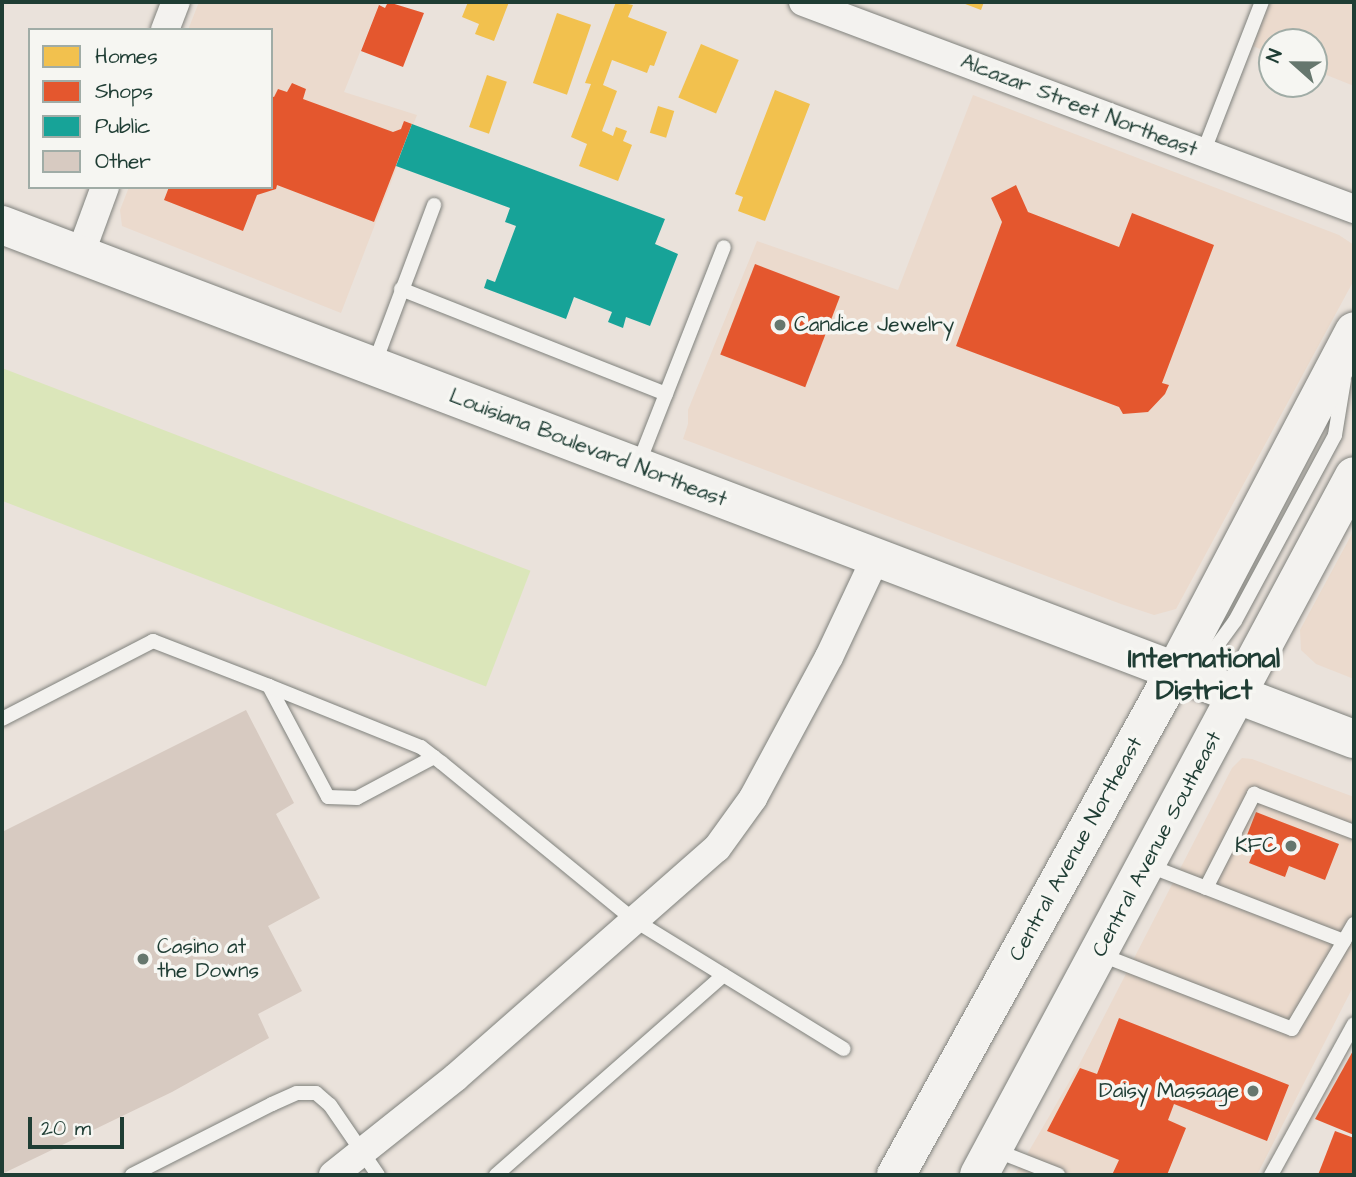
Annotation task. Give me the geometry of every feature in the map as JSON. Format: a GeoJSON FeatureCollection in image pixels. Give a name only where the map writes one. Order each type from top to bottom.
{"type":"FeatureCollection","features":[{"type":"Feature","properties":{"kind":"main road","name":"Louisiana Boulevard Northeast"},"geometry":{"type":"LineString","coordinates":[[2,225],[876,557],[1185,679],[1237,695],[1354,739]]}},
{"type":"Feature","properties":{"kind":"main road","name":"Central Avenue Northeast"},"geometry":{"type":"LineString","coordinates":[[896,1175],[1185,679],[1353,334]]}},
{"type":"Feature","properties":{"kind":"main road","name":"Central Avenue Southeast"},"geometry":{"type":"LineString","coordinates":[[986,1162],[1354,475]]}},
{"type":"Feature","properties":{"kind":"street"},"geometry":{"type":"LineString","coordinates":[[166,28],[176,2]]}},
{"type":"Feature","properties":{"kind":"street","name":"Alcazar Street Northeast"},"geometry":{"type":"LineString","coordinates":[[803,2],[1354,209]]}},
{"type":"Feature","properties":{"kind":"street"},"geometry":{"type":"LineString","coordinates":[[80,255],[104,189]]}},
{"type":"Feature","properties":{"kind":"street"},"geometry":{"type":"LineString","coordinates":[[333,1175],[456,1077],[717,848],[747,808],[830,657],[876,557]]}},
{"type":"Feature","properties":{"kind":"lane"},"geometry":{"type":"LineString","coordinates":[[1203,153],[1262,2]]}},
{"type":"Feature","properties":{"kind":"lane"},"geometry":{"type":"LineString","coordinates":[[373,366],[434,205]]}},
{"type":"Feature","properties":{"kind":"lane"},"geometry":{"type":"LineString","coordinates":[[638,467],[724,247]]}},
{"type":"Feature","properties":{"kind":"lane"},"geometry":{"type":"LineString","coordinates":[[401,289],[666,394]]}},
{"type":"Feature","properties":{"kind":"lane"},"geometry":{"type":"LineString","coordinates":[[2,719],[153,641],[397,736],[434,757],[634,920],[844,1049]]}},
{"type":"Feature","properties":{"kind":"lane"},"geometry":{"type":"LineString","coordinates":[[269,686],[328,797],[357,798],[434,757]]}},
{"type":"Feature","properties":{"kind":"lane","name":"Central Avenue Northeast"},"geometry":{"type":"LineString","coordinates":[[933,1139],[1148,742],[1171,710]]}},
{"type":"Feature","properties":{"kind":"lane"},"geometry":{"type":"LineString","coordinates":[[1206,888],[1254,794],[1354,832]]}},
{"type":"Feature","properties":{"kind":"lane"},"geometry":{"type":"LineString","coordinates":[[1146,865],[1344,941]]}},
{"type":"Feature","properties":{"kind":"lane"},"geometry":{"type":"LineString","coordinates":[[1098,954],[1292,1029],[1354,923]]}},
{"type":"Feature","properties":{"kind":"lane"},"geometry":{"type":"LineString","coordinates":[[496,1175],[724,975]]}},
{"type":"Feature","properties":{"kind":"lane"},"geometry":{"type":"LineString","coordinates":[[1271,1175],[1354,1024]]}},
{"type":"Feature","properties":{"kind":"lane"},"geometry":{"type":"LineString","coordinates":[[132,1175],[297,1093],[316,1093],[330,1105],[378,1175]]}},
{"type":"Feature","properties":{"kind":"lane"},"geometry":{"type":"LineString","coordinates":[[986,1162],[1058,1175]]}},
{"type":"Feature","properties":{"kind":"shaded area"},"geometry":{"type":"Polygon","coordinates":[[[199,2],[380,2],[344,92],[417,115],[341,313],[122,226],[120,210],[128,189],[273,189],[273,28],[189,28],[199,2]]]}},
{"type":"Feature","properties":{"kind":"shaded area"},"geometry":{"type":"Polygon","coordinates":[[[1270,2],[1354,2],[1354,86],[1328,76],[1328,28],[1260,28],[1270,2]]]}},
{"type":"Feature","properties":{"kind":"shaded area"},"geometry":{"type":"Polygon","coordinates":[[[1258,33],[1258,48],[1253,46],[1258,33]]]}},
{"type":"Feature","properties":{"kind":"shaded area"},"geometry":{"type":"Polygon","coordinates":[[[973,95],[1339,235],[1354,245],[1354,280],[1176,609],[1154,615],[1121,604],[683,439],[688,424],[688,410],[757,241],[898,290],[973,95]]]}},
{"type":"Feature","properties":{"kind":"shaded area"},"geometry":{"type":"Polygon","coordinates":[[[1354,530],[1354,679],[1316,664],[1301,650],[1300,630],[1354,530]]]}},
{"type":"Feature","properties":{"kind":"shaded area"},"geometry":{"type":"Polygon","coordinates":[[[1242,758],[1252,759],[1354,797],[1354,985],[1257,1175],[1015,1175],[1079,1065],[1232,768],[1242,758]]]}},
{"type":"Feature","properties":{"kind":"green space"},"geometry":{"type":"Polygon","coordinates":[[[2,368],[530,571],[486,687],[2,501],[2,368]]]}},
{"type":"Feature","properties":{"kind":"building: Homes"},"geometry":{"type":"Polygon","coordinates":[[[468,2],[509,2],[494,41],[475,34],[479,24],[462,17],[468,2]]]}},
{"type":"Feature","properties":{"kind":"building: Homes"},"geometry":{"type":"Polygon","coordinates":[[[616,2],[633,5],[628,17],[667,32],[654,66],[650,65],[647,73],[612,60],[603,85],[617,91],[602,131],[613,136],[616,127],[627,131],[623,141],[632,145],[618,181],[579,166],[587,144],[571,137],[591,84],[585,83],[616,2]]]}},
{"type":"Feature","properties":{"kind":"building: Homes"},"geometry":{"type":"Polygon","coordinates":[[[960,2],[984,2],[981,10],[960,2]]]}},
{"type":"Feature","properties":{"kind":"building: Homes"},"geometry":{"type":"Polygon","coordinates":[[[557,13],[591,25],[567,95],[533,83],[557,13]]]}},
{"type":"Feature","properties":{"kind":"building: Homes"},"geometry":{"type":"Polygon","coordinates":[[[701,44],[739,60],[716,113],[678,97],[701,44]]]}},
{"type":"Feature","properties":{"kind":"building: Homes"},"geometry":{"type":"Polygon","coordinates":[[[487,75],[507,82],[489,134],[469,127],[487,75]]]}},
{"type":"Feature","properties":{"kind":"building: Homes"},"geometry":{"type":"Polygon","coordinates":[[[775,90],[810,104],[765,221],[738,211],[743,197],[735,194],[775,90]]]}},
{"type":"Feature","properties":{"kind":"building: Homes"},"geometry":{"type":"Polygon","coordinates":[[[658,106],[674,111],[666,138],[650,133],[658,106]]]}},
{"type":"Feature","properties":{"kind":"building: Shops"},"geometry":{"type":"Polygon","coordinates":[[[388,2],[424,13],[403,67],[361,51],[379,5],[385,8],[388,2]]]}},
{"type":"Feature","properties":{"kind":"building: Shops"},"geometry":{"type":"Polygon","coordinates":[[[292,83],[306,89],[303,99],[393,132],[401,129],[404,121],[412,124],[374,222],[277,185],[276,189],[257,195],[243,231],[164,200],[168,189],[273,189],[273,97],[278,89],[287,92],[292,83]]]}},
{"type":"Feature","properties":{"kind":"building: Shops"},"geometry":{"type":"Polygon","coordinates":[[[1016,185],[1028,212],[1119,247],[1132,213],[1214,245],[1162,383],[1169,385],[1165,394],[1148,412],[1123,414],[1119,407],[956,346],[1002,222],[991,198],[1016,185]]]}},
{"type":"Feature","properties":{"kind":"building: Shops","name":"Candice Jewelry"},"geometry":{"type":"Polygon","coordinates":[[[755,264],[840,297],[805,387],[720,355],[755,264]]]}},
{"type":"Feature","properties":{"kind":"building: Shops","name":"KFC"},"geometry":{"type":"Polygon","coordinates":[[[1256,812],[1339,844],[1325,880],[1289,866],[1285,877],[1249,863],[1253,853],[1242,848],[1256,812]]]}},
{"type":"Feature","properties":{"kind":"building: Shops"},"geometry":{"type":"Polygon","coordinates":[[[1119,1018],[1289,1085],[1267,1141],[1174,1104],[1168,1120],[1186,1128],[1167,1175],[1112,1175],[1119,1160],[1047,1131],[1080,1068],[1097,1074],[1119,1018]]]}},
{"type":"Feature","properties":{"kind":"building: Shops"},"geometry":{"type":"Polygon","coordinates":[[[1354,1049],[1354,1135],[1315,1119],[1354,1049]]]}},
{"type":"Feature","properties":{"kind":"building: Shops"},"geometry":{"type":"Polygon","coordinates":[[[1335,1131],[1354,1138],[1354,1175],[1318,1175],[1335,1131]]]}},
{"type":"Feature","properties":{"kind":"building: Public"},"geometry":{"type":"Polygon","coordinates":[[[412,124],[665,219],[655,244],[678,254],[650,326],[626,317],[623,328],[608,322],[612,312],[574,297],[566,319],[484,288],[487,279],[495,282],[516,226],[505,222],[510,208],[396,166],[412,124]]]}},
{"type":"Feature","properties":{"kind":"building: Other","name":"Casino at the Downs"},"geometry":{"type":"Polygon","coordinates":[[[246,710],[294,803],[276,814],[320,898],[268,926],[302,991],[258,1014],[269,1038],[172,1092],[2,1174],[2,832],[246,710]]]}},
{"type":"Feature","properties":{"kind":"place","name":"Candice Jewelry"},"geometry":{"type":"Point","coordinates":[780,325]}},
{"type":"Feature","properties":{"kind":"place","name":"KFC"},"geometry":{"type":"Point","coordinates":[1291,846]}},
{"type":"Feature","properties":{"kind":"place","name":"Casino at the Downs"},"geometry":{"type":"Point","coordinates":[143,959]}},
{"type":"Feature","properties":{"kind":"place","name":"Daisy Massage"},"geometry":{"type":"Point","coordinates":[1253,1091]}},
{"type":"Feature","properties":{"kind":"district","name":"International District"},"geometry":{"type":"Point","coordinates":[1204,675]}}]}
